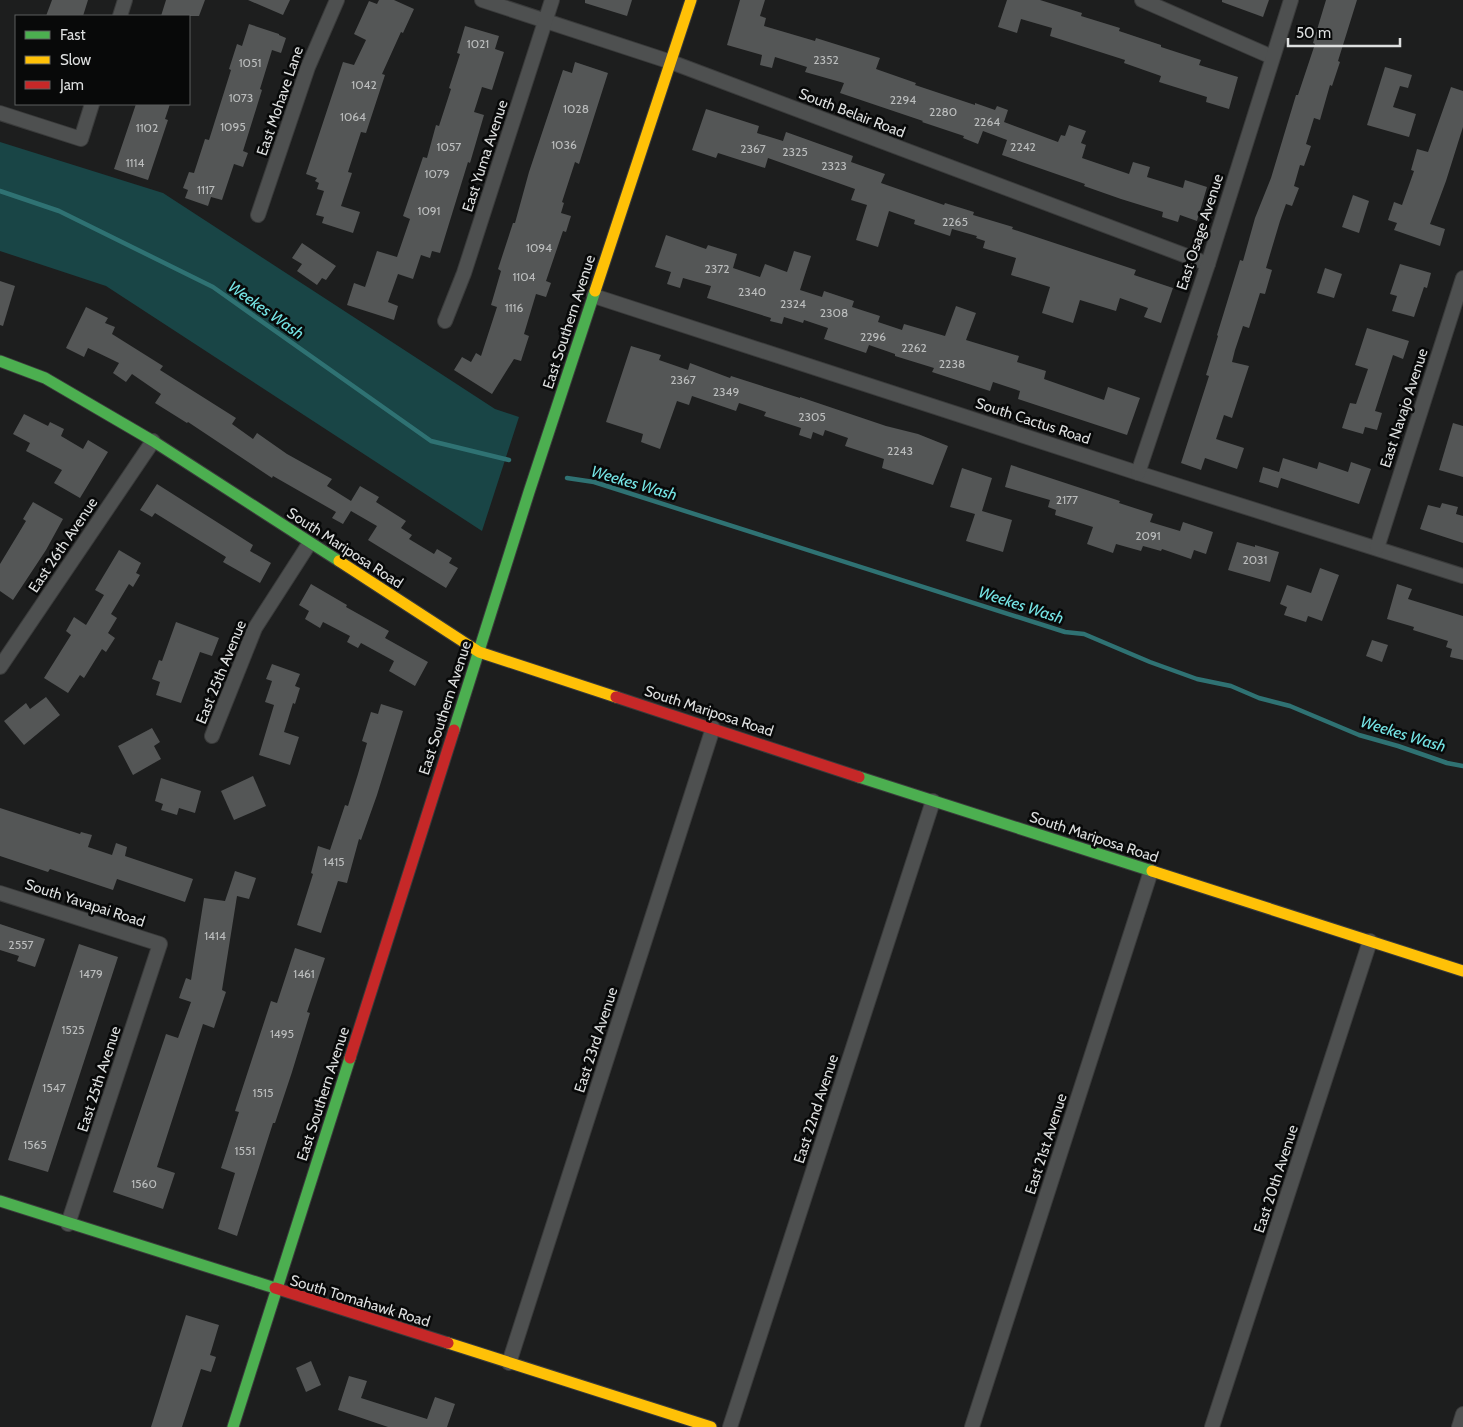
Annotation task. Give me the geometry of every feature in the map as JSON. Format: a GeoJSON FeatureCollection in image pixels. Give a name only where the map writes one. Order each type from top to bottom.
{"type":"FeatureCollection","features":[{"type":"Feature","properties":{"kind":"main road","name":"East Southern Avenue"},"geometry":{"type":"LineString","coordinates":[[233,1427],[529,492],[691,0]]}},
{"type":"Feature","properties":{"kind":"main road","name":"South Mariposa Road"},"geometry":{"type":"LineString","coordinates":[[0,361],[45,378],[153,441],[309,544],[479,652],[932,801],[1463,971]]}},
{"type":"Feature","properties":{"kind":"main road","name":"South Tomahawk Road"},"geometry":{"type":"LineString","coordinates":[[0,1201],[711,1427]]}},
{"type":"Feature","properties":{"kind":"street"},"geometry":{"type":"LineString","coordinates":[[120,15],[125,0]]}},
{"type":"Feature","properties":{"kind":"street","name":"East Mohave Lane"},"geometry":{"type":"LineString","coordinates":[[258,215],[308,68],[336,0]]}},
{"type":"Feature","properties":{"kind":"street","name":"South Belair Road"},"geometry":{"type":"LineString","coordinates":[[482,0],[671,62],[1208,264]]}},
{"type":"Feature","properties":{"kind":"street","name":"East Yuma Avenue"},"geometry":{"type":"LineString","coordinates":[[445,321],[464,273],[552,0]]}},
{"type":"Feature","properties":{"kind":"street"},"geometry":{"type":"LineString","coordinates":[[1142,0],[1272,57]]}},
{"type":"Feature","properties":{"kind":"street","name":"East Osage Avenue"},"geometry":{"type":"LineString","coordinates":[[1138,473],[1208,264],[1291,0]]}},
{"type":"Feature","properties":{"kind":"street"},"geometry":{"type":"LineString","coordinates":[[0,113],[81,139],[92,105]]}},
{"type":"Feature","properties":{"kind":"street","name":"East Navajo Avenue"},"geometry":{"type":"LineString","coordinates":[[1377,548],[1463,278]]}},
{"type":"Feature","properties":{"kind":"street","name":"South Cactus Road"},"geometry":{"type":"LineString","coordinates":[[594,296],[1138,473],[1463,576]]}},
{"type":"Feature","properties":{"kind":"street","name":"East 26th Avenue"},"geometry":{"type":"LineString","coordinates":[[0,667],[153,441]]}},
{"type":"Feature","properties":{"kind":"street","name":"East 25th Avenue"},"geometry":{"type":"LineString","coordinates":[[212,736],[255,628],[309,544]]}},
{"type":"Feature","properties":{"kind":"street","name":"East 23rd Avenue"},"geometry":{"type":"LineString","coordinates":[[510,1363],[713,728]]}},
{"type":"Feature","properties":{"kind":"street","name":"East 22nd Avenue"},"geometry":{"type":"LineString","coordinates":[[730,1427],[932,801]]}},
{"type":"Feature","properties":{"kind":"street","name":"East 21st Avenue"},"geometry":{"type":"LineString","coordinates":[[972,1427],[1151,871]]}},
{"type":"Feature","properties":{"kind":"street","name":"South Yavapai Road"},"geometry":{"type":"LineString","coordinates":[[0,893],[160,944]]}},
{"type":"Feature","properties":{"kind":"street","name":"East 20th Avenue"},"geometry":{"type":"LineString","coordinates":[[1212,1427],[1370,941]]}},
{"type":"Feature","properties":{"kind":"street","name":"East 25th Avenue"},"geometry":{"type":"LineString","coordinates":[[68,1224],[160,944]]}},
{"type":"Feature","properties":{"kind":"street"},"geometry":{"type":"LineString","coordinates":[[1459,1427],[1463,1414]]}},
{"type":"Feature","properties":{"kind":"shaded area"},"geometry":{"type":"Polygon","coordinates":[[[0,142],[163,193],[495,409],[519,417],[482,531],[106,286],[0,251],[0,142]]]}},
{"type":"Feature","properties":{"kind":"building"},"geometry":{"type":"Polygon","coordinates":[[[52,0],[88,0],[83,15],[46,15],[52,0]]]}},
{"type":"Feature","properties":{"kind":"building"},"geometry":{"type":"Polygon","coordinates":[[[166,0],[205,0],[199,16],[161,15],[166,0]]]}},
{"type":"Feature","properties":{"kind":"building"},"geometry":{"type":"Polygon","coordinates":[[[248,0],[290,0],[283,15],[248,0]]]}},
{"type":"Feature","properties":{"kind":"building"},"geometry":{"type":"Polygon","coordinates":[[[379,0],[394,0],[414,9],[403,33],[401,32],[382,74],[385,75],[366,133],[361,132],[348,172],[352,173],[341,206],[360,212],[353,233],[322,223],[324,217],[316,215],[324,191],[317,189],[319,183],[315,181],[317,178],[306,174],[343,62],[354,65],[366,40],[354,34],[369,1],[377,4],[379,0]]]}},
{"type":"Feature","properties":{"kind":"building"},"geometry":{"type":"Polygon","coordinates":[[[585,0],[632,0],[627,16],[585,3],[585,0]]]}},
{"type":"Feature","properties":{"kind":"building"},"geometry":{"type":"Polygon","coordinates":[[[740,0],[765,0],[760,16],[766,18],[764,26],[815,41],[816,38],[880,58],[876,69],[916,83],[915,85],[975,105],[975,103],[995,110],[997,106],[1008,110],[1004,122],[1058,142],[1061,135],[1065,136],[1069,125],[1086,131],[1081,143],[1086,145],[1082,158],[1129,174],[1133,162],[1150,167],[1147,177],[1183,188],[1185,180],[1207,187],[1197,221],[1180,215],[1178,222],[1162,217],[1163,212],[1084,186],[1085,184],[1002,155],[1007,140],[983,131],[978,144],[963,138],[964,136],[840,93],[844,83],[805,72],[807,67],[775,57],[772,68],[760,65],[762,55],[727,45],[740,0]]]}},
{"type":"Feature","properties":{"kind":"building"},"geometry":{"type":"Polygon","coordinates":[[[1007,0],[1040,0],[1082,13],[1081,16],[1120,28],[1119,31],[1201,60],[1199,65],[1238,77],[1229,109],[1206,102],[1207,97],[1159,82],[1161,76],[1124,63],[1125,60],[1050,36],[1052,28],[1021,19],[1017,33],[998,27],[1007,0]]]}},
{"type":"Feature","properties":{"kind":"building"},"geometry":{"type":"Polygon","coordinates":[[[1222,0],[1269,0],[1263,17],[1222,2],[1222,0]]]}},
{"type":"Feature","properties":{"kind":"building"},"geometry":{"type":"Polygon","coordinates":[[[1326,0],[1357,0],[1338,61],[1340,62],[1332,86],[1330,85],[1320,120],[1314,118],[1306,144],[1311,146],[1304,166],[1300,165],[1294,186],[1299,188],[1292,206],[1286,204],[1280,221],[1266,268],[1272,270],[1265,294],[1260,293],[1249,328],[1243,326],[1235,350],[1232,362],[1249,366],[1232,418],[1224,415],[1216,439],[1244,448],[1237,469],[1205,458],[1201,470],[1181,463],[1209,376],[1206,375],[1240,260],[1243,261],[1255,218],[1271,178],[1296,95],[1298,95],[1315,44],[1313,43],[1326,0]]]}},
{"type":"Feature","properties":{"kind":"building"},"geometry":{"type":"Polygon","coordinates":[[[249,24],[286,38],[281,53],[272,50],[243,151],[248,153],[243,167],[234,164],[222,200],[211,197],[208,206],[185,198],[188,190],[183,188],[189,172],[194,173],[205,139],[209,140],[231,70],[229,69],[237,44],[242,46],[249,24]]]}},
{"type":"Feature","properties":{"kind":"building"},"geometry":{"type":"Polygon","coordinates":[[[465,26],[499,36],[495,49],[504,52],[492,90],[482,87],[474,112],[484,115],[440,253],[432,251],[430,258],[421,255],[413,279],[398,274],[388,302],[398,306],[394,320],[347,305],[354,283],[365,287],[377,251],[397,257],[410,219],[403,216],[423,157],[427,158],[436,125],[439,126],[451,89],[449,88],[460,54],[457,53],[465,26]]]}},
{"type":"Feature","properties":{"kind":"building"},"geometry":{"type":"Polygon","coordinates":[[[575,62],[608,73],[579,164],[575,162],[562,202],[564,203],[561,213],[571,216],[566,232],[563,231],[546,281],[551,283],[546,297],[536,294],[524,334],[529,336],[521,361],[514,359],[492,394],[454,370],[462,357],[471,362],[476,353],[481,356],[497,307],[491,305],[501,271],[498,269],[513,223],[515,223],[529,172],[563,70],[572,73],[575,62]]]}},
{"type":"Feature","properties":{"kind":"building"},"geometry":{"type":"Polygon","coordinates":[[[1385,67],[1412,75],[1408,88],[1400,86],[1393,107],[1416,114],[1409,137],[1367,125],[1385,67]]]}},
{"type":"Feature","properties":{"kind":"building"},"geometry":{"type":"Polygon","coordinates":[[[1451,87],[1463,91],[1463,127],[1430,224],[1445,229],[1440,246],[1394,230],[1397,223],[1388,220],[1394,202],[1402,205],[1414,171],[1411,170],[1417,149],[1428,152],[1451,87]]]}},
{"type":"Feature","properties":{"kind":"building"},"geometry":{"type":"Polygon","coordinates":[[[136,105],[170,105],[165,119],[168,120],[148,180],[114,169],[136,105]]]}},
{"type":"Feature","properties":{"kind":"building"},"geometry":{"type":"Polygon","coordinates":[[[706,109],[759,126],[757,133],[783,141],[786,132],[853,156],[851,162],[885,174],[881,183],[944,205],[945,203],[974,212],[973,215],[1013,227],[1012,229],[1136,270],[1134,275],[1173,288],[1161,323],[1144,317],[1148,308],[1120,298],[1116,311],[1080,300],[1073,323],[1042,313],[1050,287],[1011,275],[1016,258],[983,248],[985,241],[976,238],[977,236],[952,229],[950,236],[914,224],[915,220],[889,211],[878,247],[856,240],[867,205],[851,200],[855,189],[768,158],[765,168],[718,153],[716,158],[692,150],[706,109]]]}},
{"type":"Feature","properties":{"kind":"building"},"geometry":{"type":"Polygon","coordinates":[[[1353,195],[1369,201],[1359,233],[1342,227],[1353,195]]]}},
{"type":"Feature","properties":{"kind":"building"},"geometry":{"type":"Polygon","coordinates":[[[666,235],[706,249],[708,245],[737,254],[733,268],[760,277],[765,264],[787,272],[794,251],[811,256],[800,290],[822,297],[824,291],[854,301],[852,307],[880,316],[878,322],[902,330],[904,324],[945,336],[956,306],[976,313],[966,340],[1019,356],[1017,362],[1046,371],[1044,379],[1104,400],[1108,387],[1140,398],[1127,435],[1018,399],[1020,391],[993,382],[990,391],[932,372],[934,368],[895,356],[895,354],[869,345],[866,353],[824,339],[828,328],[804,320],[803,323],[784,317],[782,324],[770,321],[771,318],[707,298],[711,286],[683,278],[680,288],[667,284],[671,272],[655,267],[666,235]]]}},
{"type":"Feature","properties":{"kind":"building"},"geometry":{"type":"Polygon","coordinates":[[[302,243],[336,266],[326,280],[322,278],[317,285],[297,271],[302,264],[292,258],[302,243]]]}},
{"type":"Feature","properties":{"kind":"building"},"geometry":{"type":"Polygon","coordinates":[[[1400,264],[1431,273],[1427,288],[1424,287],[1414,317],[1392,311],[1397,296],[1390,294],[1400,264]]]}},
{"type":"Feature","properties":{"kind":"building"},"geometry":{"type":"Polygon","coordinates":[[[1325,268],[1342,274],[1334,298],[1317,293],[1325,268]]]}},
{"type":"Feature","properties":{"kind":"building"},"geometry":{"type":"Polygon","coordinates":[[[0,281],[15,286],[3,326],[0,325],[0,281]]]}},
{"type":"Feature","properties":{"kind":"building"},"geometry":{"type":"Polygon","coordinates":[[[86,307],[108,318],[105,323],[115,327],[112,334],[163,366],[160,370],[236,418],[232,424],[253,439],[257,433],[287,454],[332,479],[327,486],[351,501],[360,486],[379,497],[376,502],[406,521],[401,528],[412,535],[409,539],[434,554],[437,549],[452,558],[449,563],[458,568],[446,588],[368,540],[377,526],[351,511],[343,524],[332,518],[336,512],[273,476],[272,478],[188,422],[155,403],[161,394],[132,374],[126,382],[113,373],[119,363],[88,348],[84,357],[66,348],[86,307]]]}},
{"type":"Feature","properties":{"kind":"building"},"geometry":{"type":"Polygon","coordinates":[[[1367,328],[1409,341],[1403,359],[1393,355],[1375,411],[1382,413],[1377,430],[1365,427],[1363,434],[1342,428],[1350,403],[1356,404],[1368,369],[1355,365],[1367,328]]]}},
{"type":"Feature","properties":{"kind":"building"},"geometry":{"type":"Polygon","coordinates":[[[631,346],[661,355],[659,360],[688,370],[690,363],[730,378],[731,376],[886,426],[918,434],[948,446],[933,485],[882,468],[884,459],[845,446],[848,438],[825,430],[823,436],[813,432],[811,439],[799,435],[801,428],[764,416],[766,412],[739,403],[736,411],[692,396],[689,405],[677,401],[660,449],[641,442],[643,434],[606,422],[631,346]]]}},
{"type":"Feature","properties":{"kind":"building"},"geometry":{"type":"Polygon","coordinates":[[[24,414],[48,426],[50,422],[64,429],[61,436],[83,449],[88,440],[108,452],[80,498],[54,483],[62,470],[26,451],[30,443],[13,434],[24,414]]]}},
{"type":"Feature","properties":{"kind":"building"},"geometry":{"type":"Polygon","coordinates":[[[1453,423],[1463,426],[1463,477],[1439,470],[1453,423]]]}},
{"type":"Feature","properties":{"kind":"building"},"geometry":{"type":"Polygon","coordinates":[[[1283,458],[1317,469],[1319,462],[1348,472],[1351,462],[1371,469],[1359,504],[1281,478],[1278,488],[1259,482],[1263,467],[1279,472],[1283,458]]]}},
{"type":"Feature","properties":{"kind":"building"},"geometry":{"type":"Polygon","coordinates":[[[1011,465],[1120,501],[1119,503],[1153,514],[1150,522],[1180,531],[1183,522],[1213,532],[1206,554],[1194,550],[1191,559],[1162,549],[1161,551],[1143,546],[1141,551],[1116,544],[1113,553],[1087,544],[1093,527],[1055,515],[1056,510],[1048,507],[1050,500],[1005,487],[1011,465]]]}},
{"type":"Feature","properties":{"kind":"building"},"geometry":{"type":"Polygon","coordinates":[[[962,468],[992,478],[982,511],[1012,520],[1003,552],[966,541],[975,514],[950,507],[962,468]]]}},
{"type":"Feature","properties":{"kind":"building"},"geometry":{"type":"Polygon","coordinates":[[[157,484],[253,545],[250,551],[271,563],[260,583],[223,562],[226,557],[155,513],[152,517],[140,510],[157,484]]]}},
{"type":"Feature","properties":{"kind":"building"},"geometry":{"type":"Polygon","coordinates":[[[33,502],[63,519],[46,550],[13,600],[0,591],[0,564],[26,521],[23,519],[33,502]]]}},
{"type":"Feature","properties":{"kind":"building"},"geometry":{"type":"Polygon","coordinates":[[[1442,503],[1458,507],[1456,514],[1463,516],[1463,543],[1420,529],[1428,505],[1440,508],[1442,503]]]}},
{"type":"Feature","properties":{"kind":"building"},"geometry":{"type":"Polygon","coordinates":[[[1237,542],[1279,552],[1270,582],[1228,570],[1237,542]]]}},
{"type":"Feature","properties":{"kind":"building"},"geometry":{"type":"Polygon","coordinates":[[[119,550],[141,563],[136,573],[140,575],[133,587],[129,584],[111,614],[117,618],[108,633],[115,638],[106,652],[102,649],[84,678],[80,675],[68,693],[44,678],[71,635],[66,631],[74,617],[86,625],[104,595],[95,590],[119,550]]]}},
{"type":"Feature","properties":{"kind":"building"},"geometry":{"type":"Polygon","coordinates":[[[1320,568],[1339,575],[1322,621],[1308,616],[1306,622],[1284,615],[1287,607],[1280,604],[1287,585],[1311,593],[1320,568]]]}},
{"type":"Feature","properties":{"kind":"building"},"geometry":{"type":"Polygon","coordinates":[[[311,584],[347,605],[346,607],[389,631],[385,638],[428,662],[415,686],[389,671],[394,661],[361,643],[358,648],[347,642],[350,636],[323,622],[320,628],[305,619],[309,611],[299,605],[311,584]]]}},
{"type":"Feature","properties":{"kind":"building"},"geometry":{"type":"Polygon","coordinates":[[[1397,584],[1412,589],[1408,599],[1463,616],[1463,660],[1450,657],[1452,649],[1446,647],[1448,641],[1413,630],[1414,627],[1387,619],[1397,584]]]}},
{"type":"Feature","properties":{"kind":"building"},"geometry":{"type":"Polygon","coordinates":[[[176,622],[219,638],[212,656],[200,652],[181,703],[156,695],[160,682],[152,679],[159,660],[162,661],[176,622]]]}},
{"type":"Feature","properties":{"kind":"building"},"geometry":{"type":"Polygon","coordinates":[[[1372,640],[1388,645],[1382,662],[1366,656],[1372,640]]]}},
{"type":"Feature","properties":{"kind":"building"},"geometry":{"type":"Polygon","coordinates":[[[272,664],[300,674],[295,686],[300,688],[284,732],[299,737],[290,765],[259,755],[274,705],[265,702],[272,681],[266,679],[272,664]]]}},
{"type":"Feature","properties":{"kind":"building"},"geometry":{"type":"Polygon","coordinates":[[[46,697],[60,715],[24,745],[4,721],[26,703],[30,709],[46,697]]]}},
{"type":"Feature","properties":{"kind":"building"},"geometry":{"type":"Polygon","coordinates":[[[381,704],[403,711],[377,795],[361,840],[359,839],[347,883],[338,881],[321,933],[297,925],[313,874],[311,873],[318,846],[330,850],[345,805],[348,806],[358,774],[367,743],[362,741],[371,712],[378,714],[381,704]]]}},
{"type":"Feature","properties":{"kind":"building"},"geometry":{"type":"Polygon","coordinates":[[[152,728],[160,742],[154,746],[161,759],[133,775],[118,746],[152,728]]]}},
{"type":"Feature","properties":{"kind":"building"},"geometry":{"type":"Polygon","coordinates":[[[253,776],[266,806],[234,820],[221,791],[253,776]]]}},
{"type":"Feature","properties":{"kind":"building"},"geometry":{"type":"Polygon","coordinates":[[[161,778],[201,791],[195,813],[179,808],[177,815],[161,810],[163,804],[155,801],[161,778]]]}},
{"type":"Feature","properties":{"kind":"building"},"geometry":{"type":"Polygon","coordinates":[[[0,808],[80,834],[81,832],[92,835],[88,847],[112,855],[116,843],[127,847],[125,856],[193,879],[185,902],[117,879],[113,890],[50,869],[48,872],[0,856],[0,808]]]}},
{"type":"Feature","properties":{"kind":"building"},"geometry":{"type":"Polygon","coordinates":[[[235,871],[256,878],[249,899],[237,896],[222,990],[226,992],[214,1028],[203,1024],[157,1167],[175,1173],[163,1209],[113,1192],[166,1034],[178,1038],[191,1002],[179,998],[186,978],[191,980],[204,898],[225,901],[235,871]]]}},
{"type":"Feature","properties":{"kind":"building"},"geometry":{"type":"Polygon","coordinates":[[[0,924],[45,939],[35,967],[17,961],[19,956],[0,950],[0,924]]]}},
{"type":"Feature","properties":{"kind":"building"},"geometry":{"type":"Polygon","coordinates":[[[79,944],[118,957],[48,1172],[8,1160],[79,944]]]}},
{"type":"Feature","properties":{"kind":"building"},"geometry":{"type":"Polygon","coordinates":[[[295,948],[325,958],[307,1012],[310,1013],[292,1072],[275,1123],[273,1123],[237,1236],[218,1229],[235,1173],[221,1168],[239,1112],[235,1111],[271,1001],[277,1003],[295,948]]]}},
{"type":"Feature","properties":{"kind":"building"},"geometry":{"type":"Polygon","coordinates":[[[186,1315],[219,1325],[210,1355],[216,1357],[211,1372],[201,1369],[182,1427],[151,1427],[186,1315]]]}},
{"type":"Feature","properties":{"kind":"building"},"geometry":{"type":"Polygon","coordinates":[[[311,1361],[321,1385],[306,1392],[296,1368],[311,1361]]]}},
{"type":"Feature","properties":{"kind":"building"},"geometry":{"type":"Polygon","coordinates":[[[349,1376],[367,1381],[361,1398],[427,1419],[435,1397],[455,1404],[447,1427],[388,1427],[338,1410],[349,1376]]]}},
{"type":"Feature","properties":{"kind":"waterway","name":"Weekes Wash"},"geometry":{"type":"LineString","coordinates":[[0,191],[59,211],[213,287],[431,441],[509,460]]}},
{"type":"Feature","properties":{"kind":"waterway","name":"Weekes Wash"},"geometry":{"type":"LineString","coordinates":[[567,478],[594,482],[1065,632],[1084,634],[1150,662],[1197,679],[1231,686],[1259,698],[1290,706],[1359,735],[1447,763],[1463,766]]}},
{"type":"Feature","properties":{"kind":"traffic: fast"},"geometry":{"type":"LineString","coordinates":[[454,730],[595,291]]}},
{"type":"Feature","properties":{"kind":"traffic: fast"},"geometry":{"type":"LineString","coordinates":[[0,361],[45,378],[153,441],[339,561]]}},
{"type":"Feature","properties":{"kind":"traffic: fast"},"geometry":{"type":"LineString","coordinates":[[859,777],[1152,871]]}},
{"type":"Feature","properties":{"kind":"traffic: fast"},"geometry":{"type":"LineString","coordinates":[[233,1427],[350,1058]]}},
{"type":"Feature","properties":{"kind":"traffic: fast"},"geometry":{"type":"LineString","coordinates":[[0,1201],[275,1288]]}},
{"type":"Feature","properties":{"kind":"traffic: slow"},"geometry":{"type":"LineString","coordinates":[[595,291],[691,0]]}},
{"type":"Feature","properties":{"kind":"traffic: slow"},"geometry":{"type":"LineString","coordinates":[[339,561],[479,652],[616,697]]}},
{"type":"Feature","properties":{"kind":"traffic: slow"},"geometry":{"type":"LineString","coordinates":[[1152,871],[1463,971]]}},
{"type":"Feature","properties":{"kind":"traffic: slow"},"geometry":{"type":"LineString","coordinates":[[448,1343],[711,1427]]}},
{"type":"Feature","properties":{"kind":"traffic: jam"},"geometry":{"type":"LineString","coordinates":[[616,697],[859,777]]}},
{"type":"Feature","properties":{"kind":"traffic: jam"},"geometry":{"type":"LineString","coordinates":[[350,1058],[454,730]]}},
{"type":"Feature","properties":{"kind":"traffic: jam"},"geometry":{"type":"LineString","coordinates":[[275,1288],[448,1343]]}}]}
